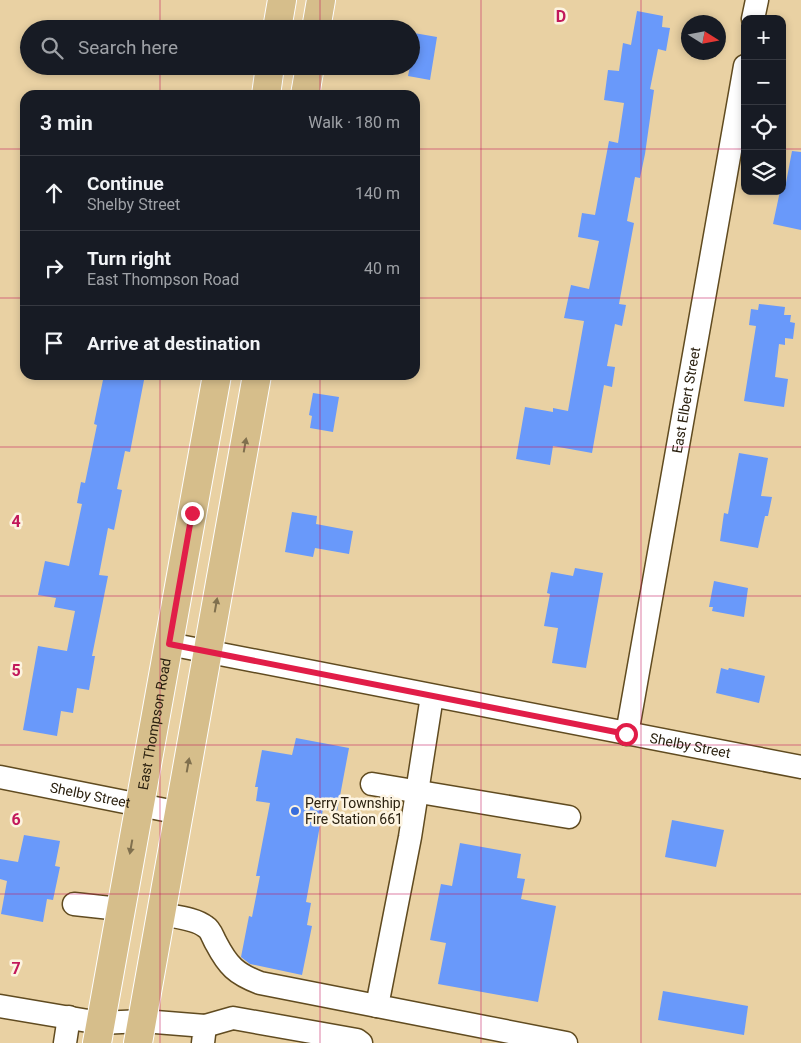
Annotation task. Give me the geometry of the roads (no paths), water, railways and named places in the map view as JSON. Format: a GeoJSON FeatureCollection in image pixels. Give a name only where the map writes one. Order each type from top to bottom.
{"type":"FeatureCollection","features":[{"type":"Feature","properties":{"kind":"main road"},"geometry":{"type":"LineString","coordinates":[[279,20],[282,0]]}},
{"type":"Feature","properties":{"kind":"main road"},"geometry":{"type":"LineString","coordinates":[[318,20],[321,0]]}},
{"type":"Feature","properties":{"kind":"main road"},"geometry":{"type":"LineString","coordinates":[[267,90],[269,75]]}},
{"type":"Feature","properties":{"kind":"main road"},"geometry":{"type":"LineString","coordinates":[[306,90],[308,75]]}},
{"type":"Feature","properties":{"kind":"main road","name":"East Thompson Road"},"geometry":{"type":"LineString","coordinates":[[98,1033],[216,380]]}},
{"type":"Feature","properties":{"kind":"main road"},"geometry":{"type":"LineString","coordinates":[[141,1032],[256,380]]}},
{"type":"Feature","properties":{"kind":"street"},"geometry":{"type":"LineString","coordinates":[[754,15],[756,0]]}},
{"type":"Feature","properties":{"kind":"street","name":"East Elbert Street"},"geometry":{"type":"LineString","coordinates":[[626,734],[741,88]]}},
{"type":"Feature","properties":{"kind":"street","name":"Shelby Street"},"geometry":{"type":"LineString","coordinates":[[169,644],[801,767]]}},
{"type":"Feature","properties":{"kind":"street"},"geometry":{"type":"LineString","coordinates":[[377,1006],[417,792],[432,696]]}},
{"type":"Feature","properties":{"kind":"street","name":"Shelby Street"},"geometry":{"type":"LineString","coordinates":[[0,777],[180,813]]}},
{"type":"Feature","properties":{"kind":"street"},"geometry":{"type":"LineString","coordinates":[[372,784],[569,817]]}},
{"type":"Feature","properties":{"kind":"street"},"geometry":{"type":"LineString","coordinates":[[74,904],[120,909]]}},
{"type":"Feature","properties":{"kind":"street"},"geometry":{"type":"LineString","coordinates":[[162,914],[200,923],[208,928],[230,967],[244,977],[260,983],[566,1043]]}},
{"type":"Feature","properties":{"kind":"street"},"geometry":{"type":"LineString","coordinates":[[0,1006],[69,1018],[98,1033],[141,1032],[205,1035],[233,1018],[357,1040],[361,1043]]}},
{"type":"Feature","properties":{"kind":"street"},"geometry":{"type":"LineString","coordinates":[[64,1043],[69,1018]]}},
{"type":"Feature","properties":{"kind":"place","name":"Perry Township Fire Station 661"},"geometry":{"type":"Point","coordinates":[295,811]}}]}
